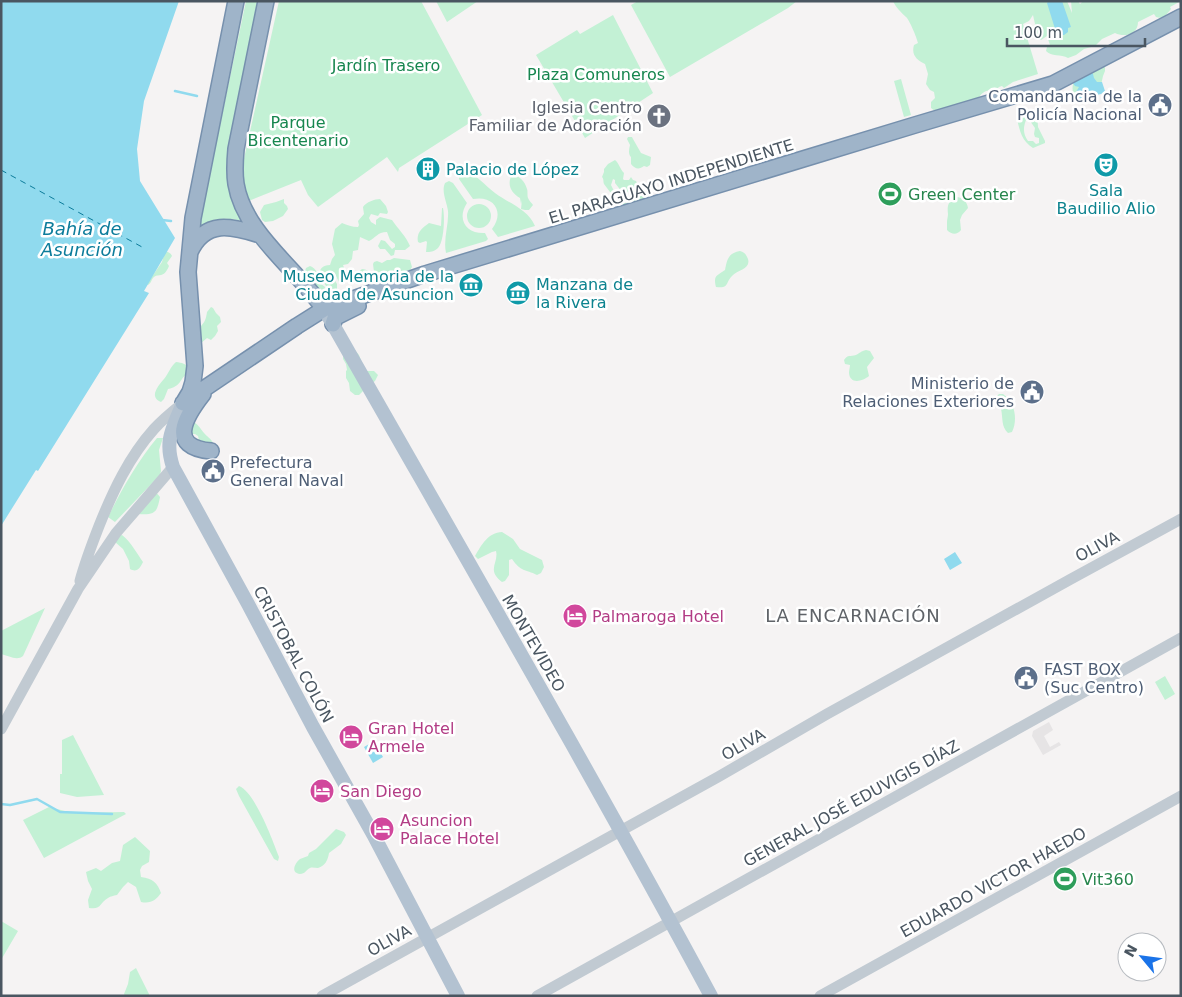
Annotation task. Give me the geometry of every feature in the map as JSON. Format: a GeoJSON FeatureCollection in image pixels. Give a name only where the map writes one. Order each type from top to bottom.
{"type":"FeatureCollection","features":[{"type":"Feature","properties":{"kind":"highway"},"geometry":{"type":"LineString","coordinates":[[184,403],[193,382],[195,366],[188,272],[193,218],[236,1]]}},
{"type":"Feature","properties":{"kind":"highway"},"geometry":{"type":"LineString","coordinates":[[266,1],[236,149],[236,183],[238,193],[249,218],[260,235],[305,284],[324,309]]}},
{"type":"Feature","properties":{"kind":"highway","name":"EL PARAGUAYO INDEPENDIENTE"},"geometry":{"type":"LineString","coordinates":[[184,403],[324,309],[422,275],[1053,84],[1181,17]]}},
{"type":"Feature","properties":{"kind":"highway"},"geometry":{"type":"LineString","coordinates":[[189,254],[198,239],[216,229],[228,227],[260,235]]}},
{"type":"Feature","properties":{"kind":"highway"},"geometry":{"type":"LineString","coordinates":[[333,324],[338,316],[422,275]]}},
{"type":"Feature","properties":{"kind":"highway"},"geometry":{"type":"LineString","coordinates":[[210,384],[192,410],[183,433],[185,440],[191,446],[210,451]]}},
{"type":"Feature","properties":{"kind":"main road","name":"MONTEVIDEO"},"geometry":{"type":"LineString","coordinates":[[324,309],[711,996]]}},
{"type":"Feature","properties":{"kind":"main road","name":"CRISTOBAL COLÓN"},"geometry":{"type":"LineString","coordinates":[[184,403],[172,428],[169,441],[169,455],[173,468],[248,604],[313,728],[373,834],[458,996]]}},
{"type":"Feature","properties":{"kind":"street"},"geometry":{"type":"LineString","coordinates":[[78,590],[85,563],[104,515],[127,467],[155,428],[184,403]]}},
{"type":"Feature","properties":{"kind":"street"},"geometry":{"type":"LineString","coordinates":[[1,729],[78,590],[116,533],[173,468]]}},
{"type":"Feature","properties":{"kind":"street","name":"OLIVA"},"geometry":{"type":"LineString","coordinates":[[322,996],[1181,519]]}},
{"type":"Feature","properties":{"kind":"street","name":"GENERAL JOSÉ EDUVIGIS DÍAZ"},"geometry":{"type":"LineString","coordinates":[[538,996],[1181,638]]}},
{"type":"Feature","properties":{"kind":"street","name":"EDUARDO VICTOR HAEDO"},"geometry":{"type":"LineString","coordinates":[[820,996],[1181,796]]}},
{"type":"Feature","properties":{"kind":"shaded area"},"geometry":{"type":"Polygon","coordinates":[[[1049,722],[1053,730],[1044,736],[1050,747],[1059,742],[1061,745],[1043,755],[1032,736],[1033,731],[1049,722]]]}},
{"type":"Feature","properties":{"kind":"green space"},"geometry":{"type":"Polygon","coordinates":[[[246,1],[260,1],[230,166],[232,200],[241,221],[223,219],[213,221],[198,230],[246,1]]]}},
{"type":"Feature","properties":{"kind":"green space"},"geometry":{"type":"Polygon","coordinates":[[[279,1],[421,1],[482,115],[399,168],[398,172],[387,157],[318,207],[308,195],[301,180],[246,202],[242,176],[243,163],[279,1]]]}},
{"type":"Feature","properties":{"kind":"green space"},"geometry":{"type":"Polygon","coordinates":[[[436,1],[478,1],[447,22],[436,1]]]}},
{"type":"Feature","properties":{"kind":"green space"},"geometry":{"type":"Polygon","coordinates":[[[638,1],[797,1],[670,77],[631,5],[638,1]]]}},
{"type":"Feature","properties":{"kind":"green space"},"geometry":{"type":"Polygon","coordinates":[[[893,1],[1067,1],[1072,13],[1071,1],[1078,1],[1080,4],[1083,1],[1181,1],[1170,7],[1171,9],[1163,17],[1158,18],[1154,14],[1138,22],[1136,29],[1130,34],[1115,33],[1102,39],[1095,46],[1084,49],[1068,58],[1046,51],[1050,45],[1047,36],[1041,40],[1035,35],[1036,27],[1034,28],[1033,15],[1029,21],[1023,24],[1038,74],[1013,82],[1004,88],[1002,86],[986,91],[978,99],[935,111],[931,108],[931,102],[935,98],[934,92],[926,84],[928,74],[925,64],[917,59],[913,52],[914,45],[918,43],[916,37],[907,18],[893,1]]]}},
{"type":"Feature","properties":{"kind":"green space","name":"Plaza Comuneros"},"geometry":{"type":"Polygon","coordinates":[[[613,15],[653,93],[585,138],[536,55],[577,30],[580,34],[613,15]]]}},
{"type":"Feature","properties":{"kind":"green space"},"geometry":{"type":"Polygon","coordinates":[[[1105,65],[1101,85],[1083,101],[1077,101],[1073,90],[1075,79],[1092,73],[1105,65]]]}},
{"type":"Feature","properties":{"kind":"green space"},"geometry":{"type":"Polygon","coordinates":[[[901,79],[911,115],[904,117],[894,81],[901,79]]]}},
{"type":"Feature","properties":{"kind":"green space"},"geometry":{"type":"Polygon","coordinates":[[[1037,112],[1038,127],[1045,143],[1033,148],[1029,145],[1022,136],[1017,119],[1037,112]],[[1026,120],[1025,123],[1025,136],[1028,141],[1033,141],[1036,144],[1039,143],[1039,138],[1035,137],[1034,134],[1035,128],[1030,121],[1026,120]]]}},
{"type":"Feature","properties":{"kind":"green space"},"geometry":{"type":"Polygon","coordinates":[[[628,137],[632,137],[641,153],[651,157],[650,165],[637,168],[631,164],[628,137]]]}},
{"type":"Feature","properties":{"kind":"green space"},"geometry":{"type":"Polygon","coordinates":[[[615,160],[624,173],[623,179],[629,180],[631,177],[636,181],[646,200],[621,209],[622,203],[627,203],[632,194],[629,192],[622,194],[613,179],[611,185],[614,191],[610,192],[604,184],[602,177],[604,169],[615,160]]]}},
{"type":"Feature","properties":{"kind":"green space"},"geometry":{"type":"Polygon","coordinates":[[[466,170],[495,193],[528,215],[535,226],[498,237],[492,229],[497,217],[495,206],[487,200],[473,199],[459,179],[461,173],[466,170]]]}},
{"type":"Feature","properties":{"kind":"green space"},"geometry":{"type":"Polygon","coordinates":[[[512,174],[521,179],[526,186],[528,198],[533,205],[529,210],[521,209],[522,200],[521,204],[520,198],[510,188],[512,174]]]}},
{"type":"Feature","properties":{"kind":"green space"},"geometry":{"type":"Polygon","coordinates":[[[449,181],[453,183],[467,203],[463,215],[465,225],[473,231],[485,233],[488,239],[446,253],[445,242],[448,211],[444,186],[449,181]]]}},
{"type":"Feature","properties":{"kind":"green space"},"geometry":{"type":"Polygon","coordinates":[[[956,197],[964,200],[968,208],[960,220],[961,230],[954,234],[947,230],[947,221],[949,204],[956,197]]]}},
{"type":"Feature","properties":{"kind":"green space"},"geometry":{"type":"Polygon","coordinates":[[[284,199],[288,209],[283,216],[273,221],[265,222],[262,220],[260,212],[264,205],[284,199]]]}},
{"type":"Feature","properties":{"kind":"green space"},"geometry":{"type":"Polygon","coordinates":[[[380,199],[388,212],[387,214],[380,213],[378,216],[371,214],[369,218],[371,222],[376,225],[376,220],[380,217],[392,220],[410,246],[405,250],[395,250],[394,255],[391,256],[385,249],[380,249],[378,246],[381,240],[385,241],[392,249],[395,247],[387,232],[379,234],[369,241],[360,237],[358,250],[353,251],[352,259],[348,264],[343,265],[346,273],[343,281],[339,282],[336,276],[334,276],[337,291],[334,294],[328,295],[328,288],[321,277],[320,270],[330,265],[335,255],[332,244],[335,229],[342,223],[358,227],[358,221],[364,214],[364,205],[380,199]]]}},
{"type":"Feature","properties":{"kind":"green space"},"geometry":{"type":"Polygon","coordinates":[[[479,204],[488,207],[491,216],[488,225],[479,228],[470,225],[467,216],[470,207],[479,204]]]}},
{"type":"Feature","properties":{"kind":"green space"},"geometry":{"type":"Polygon","coordinates":[[[442,208],[444,223],[440,245],[435,250],[426,252],[427,242],[418,242],[419,233],[429,223],[441,226],[442,208]]]}},
{"type":"Feature","properties":{"kind":"green space"},"geometry":{"type":"Polygon","coordinates":[[[165,251],[172,256],[167,263],[169,266],[165,273],[155,276],[148,285],[162,262],[165,251]]]}},
{"type":"Feature","properties":{"kind":"green space"},"geometry":{"type":"Polygon","coordinates":[[[740,251],[748,259],[748,265],[733,275],[725,286],[716,287],[715,278],[725,270],[726,263],[733,253],[740,251]]]}},
{"type":"Feature","properties":{"kind":"green space"},"geometry":{"type":"Polygon","coordinates":[[[394,258],[410,260],[412,267],[410,270],[386,278],[374,272],[374,262],[382,263],[394,258]]]}},
{"type":"Feature","properties":{"kind":"green space"},"geometry":{"type":"Polygon","coordinates":[[[310,266],[316,270],[320,283],[325,287],[321,297],[313,288],[313,281],[305,271],[310,266]]]}},
{"type":"Feature","properties":{"kind":"green space"},"geometry":{"type":"Polygon","coordinates":[[[362,269],[369,272],[373,277],[366,284],[361,281],[358,275],[362,269]]]}},
{"type":"Feature","properties":{"kind":"green space"},"geometry":{"type":"Polygon","coordinates":[[[211,307],[220,317],[221,322],[217,326],[218,331],[215,336],[211,340],[207,338],[200,344],[200,327],[211,307]]]}},
{"type":"Feature","properties":{"kind":"green space"},"geometry":{"type":"Polygon","coordinates":[[[353,348],[359,355],[365,371],[374,371],[378,375],[375,381],[359,395],[355,395],[350,391],[346,378],[346,364],[343,359],[343,355],[353,348]]]}},
{"type":"Feature","properties":{"kind":"green space"},"geometry":{"type":"Polygon","coordinates":[[[866,350],[870,351],[874,358],[867,367],[869,376],[854,381],[849,373],[850,365],[845,364],[844,360],[848,356],[856,355],[866,350]]]}},
{"type":"Feature","properties":{"kind":"green space"},"geometry":{"type":"Polygon","coordinates":[[[176,362],[187,366],[189,369],[188,373],[176,386],[168,389],[161,402],[155,397],[156,391],[176,362]]]}},
{"type":"Feature","properties":{"kind":"green space"},"geometry":{"type":"Polygon","coordinates":[[[999,394],[1007,397],[1013,406],[1015,422],[1012,432],[1008,433],[1004,428],[1001,407],[996,397],[999,394]]]}},
{"type":"Feature","properties":{"kind":"green space"},"geometry":{"type":"Polygon","coordinates":[[[192,421],[211,440],[213,443],[211,446],[201,448],[198,436],[187,434],[192,421]]]}},
{"type":"Feature","properties":{"kind":"green space"},"geometry":{"type":"Polygon","coordinates":[[[157,438],[163,438],[159,450],[160,475],[115,522],[108,517],[130,476],[157,438]]]}},
{"type":"Feature","properties":{"kind":"green space"},"geometry":{"type":"Polygon","coordinates":[[[155,491],[160,497],[156,510],[148,514],[138,514],[155,491]]]}},
{"type":"Feature","properties":{"kind":"green space"},"geometry":{"type":"Polygon","coordinates":[[[502,532],[513,539],[520,549],[542,560],[544,567],[541,573],[537,575],[523,570],[512,559],[509,560],[509,575],[502,582],[497,578],[494,570],[496,551],[478,559],[475,556],[489,537],[502,532]]]}},
{"type":"Feature","properties":{"kind":"green space"},"geometry":{"type":"Polygon","coordinates":[[[122,535],[131,544],[143,562],[136,570],[130,569],[129,561],[123,549],[115,542],[118,536],[122,535]]]}},
{"type":"Feature","properties":{"kind":"green space"},"geometry":{"type":"Polygon","coordinates":[[[45,608],[23,656],[16,658],[1,654],[1,631],[45,608]]]}},
{"type":"Feature","properties":{"kind":"green space"},"geometry":{"type":"Polygon","coordinates":[[[1165,676],[1175,694],[1165,700],[1155,682],[1165,676]]]}},
{"type":"Feature","properties":{"kind":"green space"},"geometry":{"type":"Polygon","coordinates":[[[73,735],[104,795],[77,797],[60,793],[62,740],[73,735]]]}},
{"type":"Feature","properties":{"kind":"green space"},"geometry":{"type":"Polygon","coordinates":[[[239,786],[251,797],[257,807],[279,857],[278,861],[274,859],[239,796],[236,789],[239,786]]]}},
{"type":"Feature","properties":{"kind":"green space"},"geometry":{"type":"Polygon","coordinates":[[[49,807],[73,813],[124,812],[126,814],[44,858],[23,820],[49,807]]]}},
{"type":"Feature","properties":{"kind":"green space"},"geometry":{"type":"Polygon","coordinates":[[[336,829],[344,832],[346,835],[341,844],[329,853],[324,864],[318,868],[310,868],[302,874],[295,872],[294,868],[298,861],[308,856],[336,829]]]}},
{"type":"Feature","properties":{"kind":"green space"},"geometry":{"type":"Polygon","coordinates":[[[135,837],[150,851],[149,862],[142,866],[140,870],[141,877],[154,882],[161,893],[153,901],[141,902],[136,887],[128,882],[117,895],[111,896],[96,908],[89,908],[88,900],[92,889],[86,872],[96,868],[101,871],[112,863],[120,861],[123,845],[135,837]]]}},
{"type":"Feature","properties":{"kind":"green space"},"geometry":{"type":"Polygon","coordinates":[[[1,921],[18,931],[1,960],[1,921]]]}},
{"type":"Feature","properties":{"kind":"green space"},"geometry":{"type":"Polygon","coordinates":[[[136,968],[149,996],[125,996],[124,994],[130,972],[136,968]]]}},
{"type":"Feature","properties":{"kind":"water","name":"Bahía de Asunción"},"geometry":{"type":"Polygon","coordinates":[[[1,1],[179,1],[144,101],[137,149],[140,181],[175,238],[144,291],[149,293],[38,471],[36,470],[1,526],[1,1]]]}},
{"type":"Feature","properties":{"kind":"water"},"geometry":{"type":"Polygon","coordinates":[[[1049,1],[1062,1],[1071,27],[1068,28],[1068,32],[1064,35],[1059,31],[1056,32],[1047,3],[1049,1]]]}},
{"type":"Feature","properties":{"kind":"water"},"geometry":{"type":"Polygon","coordinates":[[[1091,71],[1097,82],[1102,82],[1105,91],[1084,102],[1079,100],[1076,92],[1079,87],[1073,83],[1091,71]]]}},
{"type":"Feature","properties":{"kind":"water"},"geometry":{"type":"Polygon","coordinates":[[[955,552],[962,563],[950,570],[944,559],[955,552]]]}},
{"type":"Feature","properties":{"kind":"water"},"geometry":{"type":"Polygon","coordinates":[[[374,741],[383,757],[373,763],[364,747],[374,741]]]}},
{"type":"Feature","properties":{"kind":"waterway"},"geometry":{"type":"LineString","coordinates":[[175,91],[197,96]]}},
{"type":"Feature","properties":{"kind":"waterway"},"geometry":{"type":"LineString","coordinates":[[162,220],[171,221]]}},
{"type":"Feature","properties":{"kind":"waterway"},"geometry":{"type":"LineString","coordinates":[[1,804],[10,805],[37,799],[60,812],[112,814]]}},
{"type":"Feature","properties":{"kind":"ferry route"},"geometry":{"type":"LineString","coordinates":[[1,170],[142,247]]}},
{"type":"Feature","properties":{"kind":"place","name":"Comandancia de la Policía Nacional"},"geometry":{"type":"Point","coordinates":[1160,105]}},
{"type":"Feature","properties":{"kind":"place","name":"Iglesia Centro Familiar de Adoración"},"geometry":{"type":"Point","coordinates":[659,116]}},
{"type":"Feature","properties":{"kind":"place","name":"Sala Baudilio Alio"},"geometry":{"type":"Point","coordinates":[1106,165]}},
{"type":"Feature","properties":{"kind":"place","name":"Palacio de López"},"geometry":{"type":"Point","coordinates":[428,169]}},
{"type":"Feature","properties":{"kind":"place","name":"Green Center"},"geometry":{"type":"Point","coordinates":[890,194]}},
{"type":"Feature","properties":{"kind":"place","name":"Museo Memoria de la Ciudad de Asuncion"},"geometry":{"type":"Point","coordinates":[471,285]}},
{"type":"Feature","properties":{"kind":"place","name":"Manzana de la Rivera"},"geometry":{"type":"Point","coordinates":[518,293]}},
{"type":"Feature","properties":{"kind":"place","name":"Ministerio de Relaciones Exteriores"},"geometry":{"type":"Point","coordinates":[1032,392]}},
{"type":"Feature","properties":{"kind":"place","name":"Prefectura General Naval"},"geometry":{"type":"Point","coordinates":[213,471]}},
{"type":"Feature","properties":{"kind":"place","name":"Palmaroga Hotel"},"geometry":{"type":"Point","coordinates":[575,616]}},
{"type":"Feature","properties":{"kind":"place","name":"FAST BOX (Suc Centro)"},"geometry":{"type":"Point","coordinates":[1026,678]}},
{"type":"Feature","properties":{"kind":"place","name":"Gran Hotel Armele"},"geometry":{"type":"Point","coordinates":[351,737]}},
{"type":"Feature","properties":{"kind":"place","name":"San Diego"},"geometry":{"type":"Point","coordinates":[322,791]}},
{"type":"Feature","properties":{"kind":"place","name":"Asuncion Palace Hotel"},"geometry":{"type":"Point","coordinates":[382,829]}},
{"type":"Feature","properties":{"kind":"place","name":"Vit360"},"geometry":{"type":"Point","coordinates":[1065,879]}},
{"type":"Feature","properties":{"kind":"district","name":"LA ENCARNACIÓN"},"geometry":{"type":"Point","coordinates":[853,616]}},
{"type":"Feature","properties":{"kind":"park label","name":"Jardín Trasero"},"geometry":{"type":"Point","coordinates":[386,65]}},
{"type":"Feature","properties":{"kind":"park label","name":"Parque Bicentenario"},"geometry":{"type":"Point","coordinates":[298,131]}}]}
